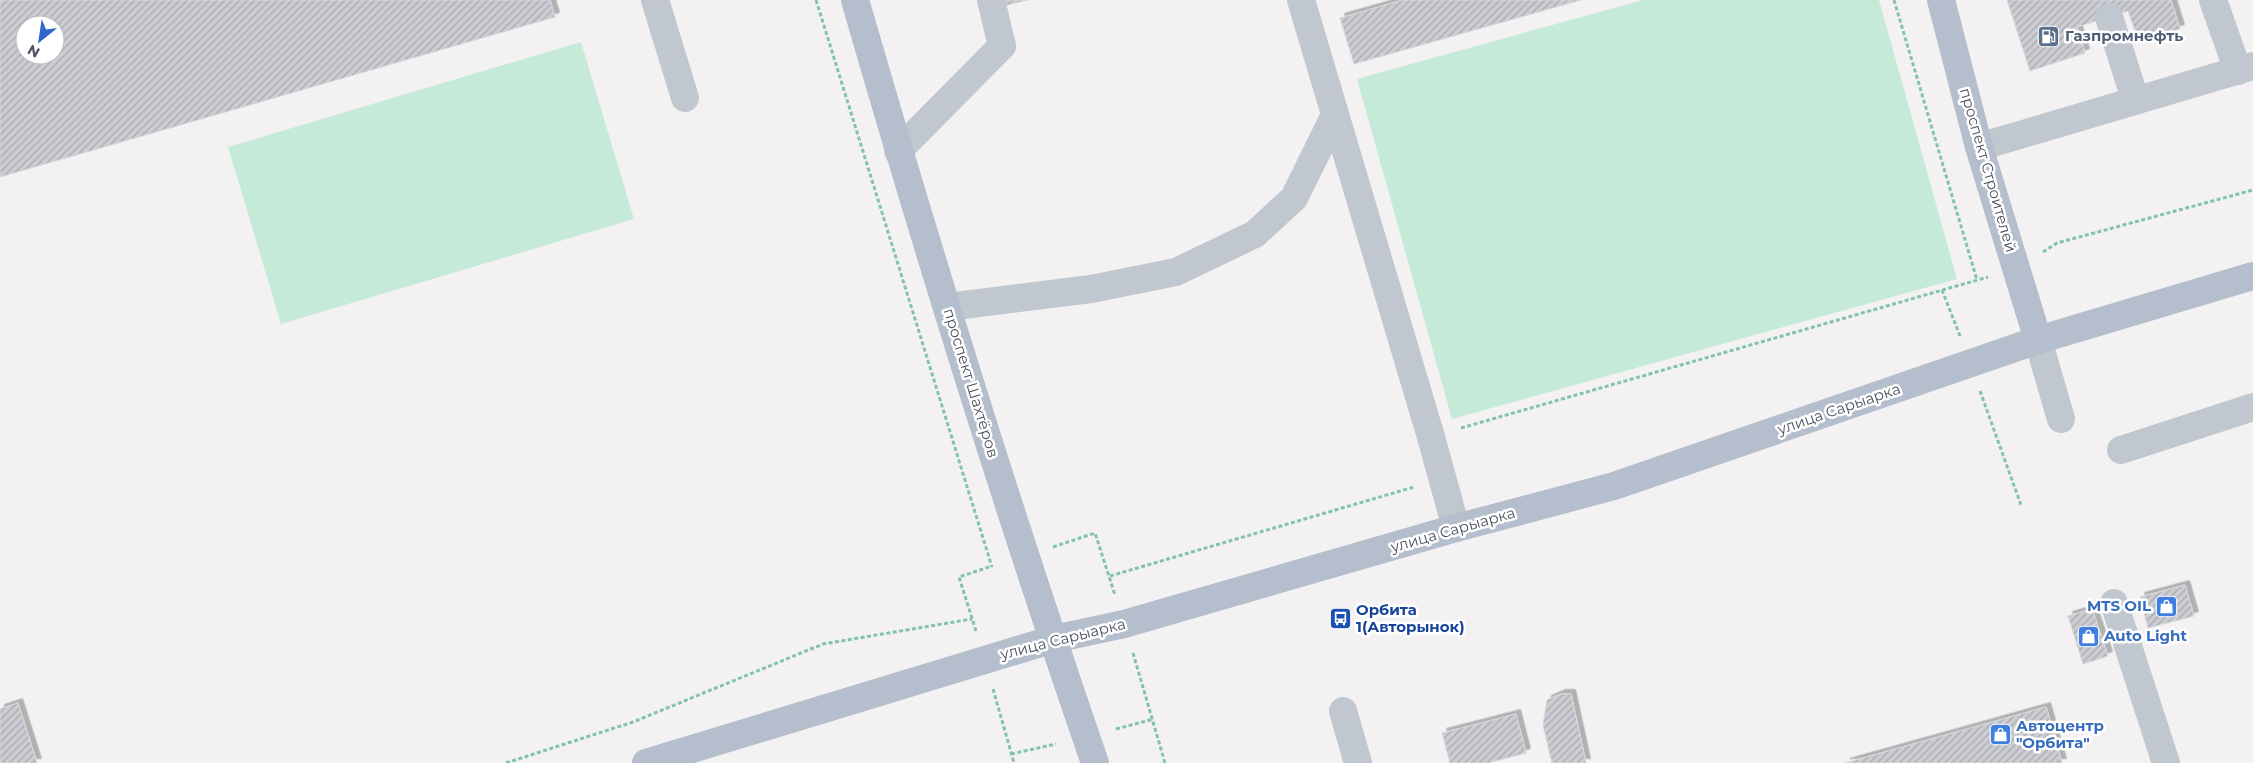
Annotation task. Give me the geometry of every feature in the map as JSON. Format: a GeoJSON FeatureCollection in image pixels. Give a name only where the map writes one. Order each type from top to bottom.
{"type":"FeatureCollection","features":[{"type":"Feature","properties":{"kind":"main road","name":"проспект Шахтёров"},"geometry":{"type":"LineString","coordinates":[[855,0],[898,151],[1095,763]]}},
{"type":"Feature","properties":{"kind":"main road","name":"проспект Строителей"},"geometry":{"type":"LineString","coordinates":[[1941,0],[1979,147],[2038,340]]}},
{"type":"Feature","properties":{"kind":"main road","name":"улица Сарыарка"},"geometry":{"type":"LineString","coordinates":[[646,763],[1054,639],[1124,624],[1456,528],[1623,483],[2038,340],[2253,276]]}},
{"type":"Feature","properties":{"kind":"lane"},"geometry":{"type":"LineString","coordinates":[[655,0],[685,98]]}},
{"type":"Feature","properties":{"kind":"lane"},"geometry":{"type":"LineString","coordinates":[[898,151],[1002,46],[991,0]]}},
{"type":"Feature","properties":{"kind":"lane"},"geometry":{"type":"LineString","coordinates":[[1301,0],[1431,437],[1456,528]]}},
{"type":"Feature","properties":{"kind":"lane"},"geometry":{"type":"LineString","coordinates":[[1979,147],[2246,68],[2213,0]]}},
{"type":"Feature","properties":{"kind":"lane"},"geometry":{"type":"LineString","coordinates":[[2109,17],[2135,100]]}},
{"type":"Feature","properties":{"kind":"lane"},"geometry":{"type":"LineString","coordinates":[[948,307],[1091,289],[1176,272],[1255,234],[1294,198],[1335,115]]}},
{"type":"Feature","properties":{"kind":"lane"},"geometry":{"type":"LineString","coordinates":[[2038,340],[2061,419]]}},
{"type":"Feature","properties":{"kind":"lane"},"geometry":{"type":"LineString","coordinates":[[2121,450],[2253,407]]}},
{"type":"Feature","properties":{"kind":"lane"},"geometry":{"type":"LineString","coordinates":[[2114,603],[2166,763]]}},
{"type":"Feature","properties":{"kind":"lane"},"geometry":{"type":"LineString","coordinates":[[1343,711],[1358,763]]}},
{"type":"Feature","properties":{"kind":"path"},"geometry":{"type":"LineString","coordinates":[[816,0],[992,567]]}},
{"type":"Feature","properties":{"kind":"path"},"geometry":{"type":"LineString","coordinates":[[1894,0],[1977,280]]}},
{"type":"Feature","properties":{"kind":"path"},"geometry":{"type":"LineString","coordinates":[[1431,437],[2016,269],[2057,243],[2253,190]]}},
{"type":"Feature","properties":{"kind":"path"},"geometry":{"type":"LineString","coordinates":[[1942,290],[2020,505]]}},
{"type":"Feature","properties":{"kind":"path"},"geometry":{"type":"LineString","coordinates":[[1110,576],[1443,478]]}},
{"type":"Feature","properties":{"kind":"path"},"geometry":{"type":"LineString","coordinates":[[506,763],[633,722],[824,644],[972,619]]}},
{"type":"Feature","properties":{"kind":"green space"},"geometry":{"type":"Polygon","coordinates":[[[1643,0],[1879,0],[1957,279],[1452,419],[1357,79],[1643,0]]]}},
{"type":"Feature","properties":{"kind":"green space"},"geometry":{"type":"Polygon","coordinates":[[[581,42],[634,219],[281,324],[228,147],[581,42]]]}},
{"type":"Feature","properties":{"kind":"building"},"geometry":{"type":"Polygon","coordinates":[[[0,0],[550,0],[555,17],[0,177],[0,0]]]}},
{"type":"Feature","properties":{"kind":"building"},"geometry":{"type":"Polygon","coordinates":[[[997,0],[1028,0],[999,7],[997,0]]]}},
{"type":"Feature","properties":{"kind":"building"},"geometry":{"type":"Polygon","coordinates":[[[1403,0],[1581,0],[1354,64],[1340,18],[1403,0]]]}},
{"type":"Feature","properties":{"kind":"building","name":"Газпромнефть"},"geometry":{"type":"Polygon","coordinates":[[[2007,0],[2171,0],[2180,29],[2139,42],[2128,11],[2077,27],[2085,53],[2030,71],[2007,0]]]}},
{"type":"Feature","properties":{"kind":"building","name":"MTS OIL"},"geometry":{"type":"Polygon","coordinates":[[[2185,585],[2194,616],[2148,628],[2140,597],[2185,585]]]}},
{"type":"Feature","properties":{"kind":"building","name":"Auto Light"},"geometry":{"type":"Polygon","coordinates":[[[2092,609],[2108,656],[2083,664],[2068,616],[2092,609]]]}},
{"type":"Feature","properties":{"kind":"building"},"geometry":{"type":"Polygon","coordinates":[[[1561,694],[1571,694],[1586,763],[1552,763],[1543,725],[1547,700],[1561,694]]]}},
{"type":"Feature","properties":{"kind":"building"},"geometry":{"type":"Polygon","coordinates":[[[18,703],[37,763],[0,763],[0,709],[18,703]]]}},
{"type":"Feature","properties":{"kind":"building","name":"Автоцентр \"Орбита\""},"geometry":{"type":"Polygon","coordinates":[[[2046,707],[2062,763],[1845,763],[2046,707]]]}},
{"type":"Feature","properties":{"kind":"building"},"geometry":{"type":"Polygon","coordinates":[[[1516,714],[1526,753],[1488,763],[1450,763],[1442,733],[1516,714]]]}},
{"type":"Feature","properties":{"kind":"place","name":"Газпромнефть"},"geometry":{"type":"Point","coordinates":[2049,36]}},
{"type":"Feature","properties":{"kind":"place","name":"MTS OIL"},"geometry":{"type":"Point","coordinates":[2167,606]}},
{"type":"Feature","properties":{"kind":"place","name":"Орбита 1(Авторынок)"},"geometry":{"type":"Point","coordinates":[1340,619]}},
{"type":"Feature","properties":{"kind":"place","name":"Auto Light"},"geometry":{"type":"Point","coordinates":[2088,636]}},
{"type":"Feature","properties":{"kind":"place","name":"Автоцентр \"Орбита\""},"geometry":{"type":"Point","coordinates":[2000,735]}}]}
